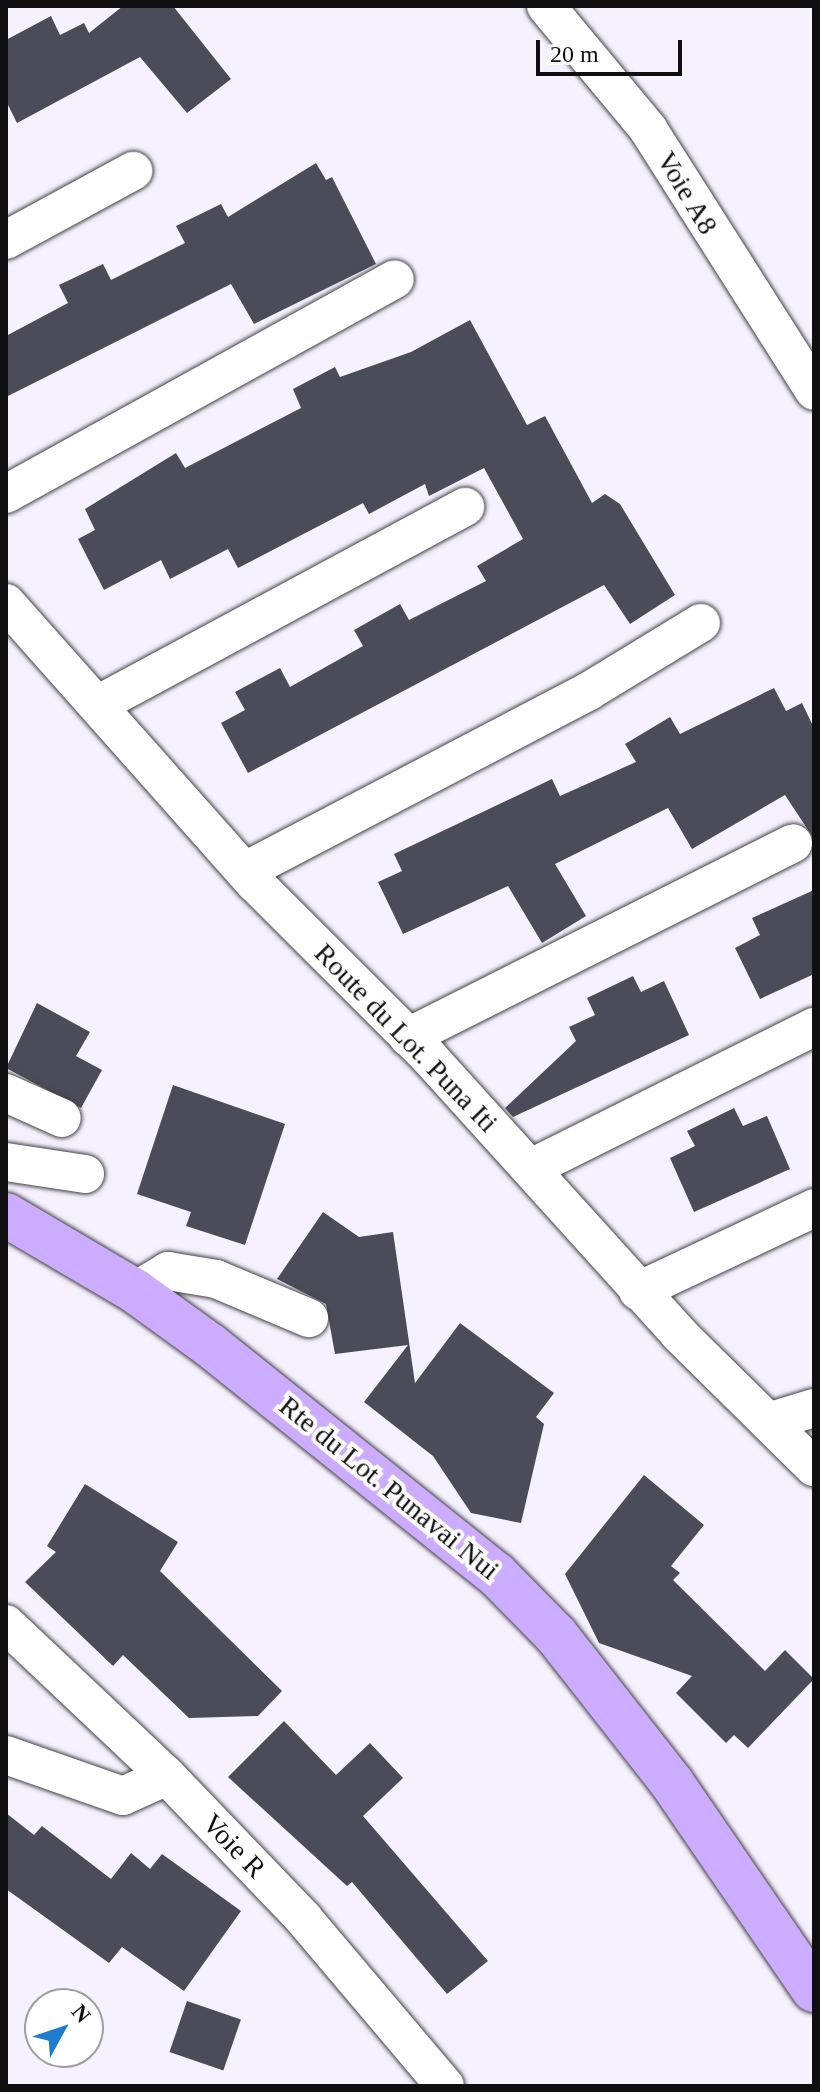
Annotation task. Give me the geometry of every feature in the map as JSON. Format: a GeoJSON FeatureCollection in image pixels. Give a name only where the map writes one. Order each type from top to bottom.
{"type":"FeatureCollection","features":[{"type":"Feature","properties":{"kind":"main road","name":"Rte du Lot. Punavai Nui"},"geometry":{"type":"LineString","coordinates":[[6,1215],[135,1291],[412,1499],[496,1574],[554,1634],[672,1783],[814,1990]]}},
{"type":"Feature","properties":{"kind":"street","name":"Voie A8"},"geometry":{"type":"LineString","coordinates":[[546,6],[648,129],[814,391]]}},
{"type":"Feature","properties":{"kind":"street"},"geometry":{"type":"LineString","coordinates":[[6,240],[133,171]]}},
{"type":"Feature","properties":{"kind":"street"},"geometry":{"type":"LineString","coordinates":[[6,494],[395,279]]}},
{"type":"Feature","properties":{"kind":"street"},"geometry":{"type":"LineString","coordinates":[[99,704],[465,507]]}},
{"type":"Feature","properties":{"kind":"street","name":"Route du Lot. Puna Iti"},"geometry":{"type":"LineString","coordinates":[[6,603],[245,871],[531,1168],[638,1291],[814,1467]]}},
{"type":"Feature","properties":{"kind":"street"},"geometry":{"type":"LineString","coordinates":[[245,871],[589,691],[701,623]]}},
{"type":"Feature","properties":{"kind":"street"},"geometry":{"type":"LineString","coordinates":[[408,1037],[793,843]]}},
{"type":"Feature","properties":{"kind":"street"},"geometry":{"type":"LineString","coordinates":[[531,1168],[814,1027]]}},
{"type":"Feature","properties":{"kind":"street"},"geometry":{"type":"LineString","coordinates":[[6,1093],[62,1118]]}},
{"type":"Feature","properties":{"kind":"street"},"geometry":{"type":"LineString","coordinates":[[6,1162],[85,1174]]}},
{"type":"Feature","properties":{"kind":"street"},"geometry":{"type":"LineString","coordinates":[[638,1291],[814,1208]]}},
{"type":"Feature","properties":{"kind":"street"},"geometry":{"type":"LineString","coordinates":[[135,1291],[168,1271],[216,1279],[309,1318]]}},
{"type":"Feature","properties":{"kind":"street"},"geometry":{"type":"LineString","coordinates":[[768,1422],[814,1408]]}},
{"type":"Feature","properties":{"kind":"street","name":"Voie R"},"geometry":{"type":"LineString","coordinates":[[6,1624],[167,1776],[303,1918],[445,2086]]}},
{"type":"Feature","properties":{"kind":"street"},"geometry":{"type":"LineString","coordinates":[[6,1755],[123,1796],[167,1776]]}},
{"type":"Feature","properties":{"kind":"building"},"geometry":{"type":"Polygon","coordinates":[[[123,6],[173,6],[231,79],[187,113],[140,57],[17,123],[6,101],[6,40],[51,16],[60,35],[84,23],[89,33],[123,6]]]}},
{"type":"Feature","properties":{"kind":"building"},"geometry":{"type":"Polygon","coordinates":[[[316,163],[326,180],[332,177],[376,264],[254,324],[231,284],[6,397],[6,336],[68,303],[59,285],[103,264],[111,280],[185,243],[176,226],[221,204],[228,217],[316,163]]]}},
{"type":"Feature","properties":{"kind":"building"},"geometry":{"type":"Polygon","coordinates":[[[470,320],[527,425],[545,416],[592,503],[605,494],[620,504],[675,595],[630,624],[604,585],[248,773],[221,723],[245,710],[235,692],[280,668],[290,687],[363,646],[354,630],[400,604],[409,620],[486,581],[477,566],[523,539],[484,468],[429,496],[425,484],[369,514],[363,503],[238,568],[228,549],[170,579],[161,560],[104,590],[78,539],[95,530],[85,509],[176,453],[185,468],[301,408],[293,389],[335,367],[340,377],[411,352],[470,320]]]}},
{"type":"Feature","properties":{"kind":"building"},"geometry":{"type":"Polygon","coordinates":[[[774,688],[786,711],[802,703],[814,728],[814,839],[785,795],[692,849],[668,808],[555,864],[586,916],[542,943],[508,886],[403,934],[378,882],[402,871],[394,854],[552,779],[560,796],[636,762],[625,744],[670,717],[680,734],[774,688]]]}},
{"type":"Feature","properties":{"kind":"building"},"geometry":{"type":"Polygon","coordinates":[[[814,890],[814,974],[760,999],[735,948],[760,935],[752,918],[814,890]]]}},
{"type":"Feature","properties":{"kind":"building"},"geometry":{"type":"Polygon","coordinates":[[[633,976],[641,992],[664,981],[689,1035],[513,1117],[505,1108],[576,1041],[569,1027],[595,1015],[587,998],[633,976]]]}},
{"type":"Feature","properties":{"kind":"building"},"geometry":{"type":"Polygon","coordinates":[[[37,1003],[90,1032],[76,1056],[102,1070],[81,1108],[6,1068],[37,1003]]]}},
{"type":"Feature","properties":{"kind":"building"},"geometry":{"type":"Polygon","coordinates":[[[173,1085],[285,1124],[245,1245],[186,1226],[191,1212],[137,1194],[173,1085]]]}},
{"type":"Feature","properties":{"kind":"building"},"geometry":{"type":"Polygon","coordinates":[[[734,1108],[743,1126],[767,1116],[790,1169],[694,1212],[670,1158],[695,1146],[687,1131],[734,1108]]]}},
{"type":"Feature","properties":{"kind":"building"},"geometry":{"type":"Polygon","coordinates":[[[323,1212],[359,1237],[393,1232],[415,1383],[460,1323],[554,1393],[536,1417],[544,1424],[521,1523],[471,1513],[433,1456],[364,1402],[408,1345],[335,1354],[326,1304],[277,1279],[323,1212]]]}},
{"type":"Feature","properties":{"kind":"building"},"geometry":{"type":"Polygon","coordinates":[[[644,1475],[704,1525],[671,1566],[680,1573],[673,1580],[765,1671],[785,1650],[814,1679],[748,1748],[734,1735],[726,1743],[676,1693],[692,1676],[599,1643],[565,1574],[644,1475]]]}},
{"type":"Feature","properties":{"kind":"building"},"geometry":{"type":"Polygon","coordinates":[[[85,1484],[178,1542],[160,1571],[282,1691],[258,1716],[189,1718],[123,1655],[113,1666],[25,1582],[56,1552],[47,1546],[85,1484]]]}},
{"type":"Feature","properties":{"kind":"building"},"geometry":{"type":"Polygon","coordinates":[[[284,1721],[336,1775],[370,1743],[403,1778],[363,1816],[488,1961],[447,1994],[352,1882],[347,1886],[228,1777],[284,1721]]]}},
{"type":"Feature","properties":{"kind":"building"},"geometry":{"type":"Polygon","coordinates":[[[6,1813],[34,1835],[42,1826],[111,1879],[131,1853],[150,1869],[162,1854],[241,1911],[184,1991],[122,1947],[109,1963],[6,1889],[6,1813]]]}},
{"type":"Feature","properties":{"kind":"building"},"geometry":{"type":"Polygon","coordinates":[[[187,2001],[241,2020],[223,2071],[169,2052],[187,2001]]]}}]}
